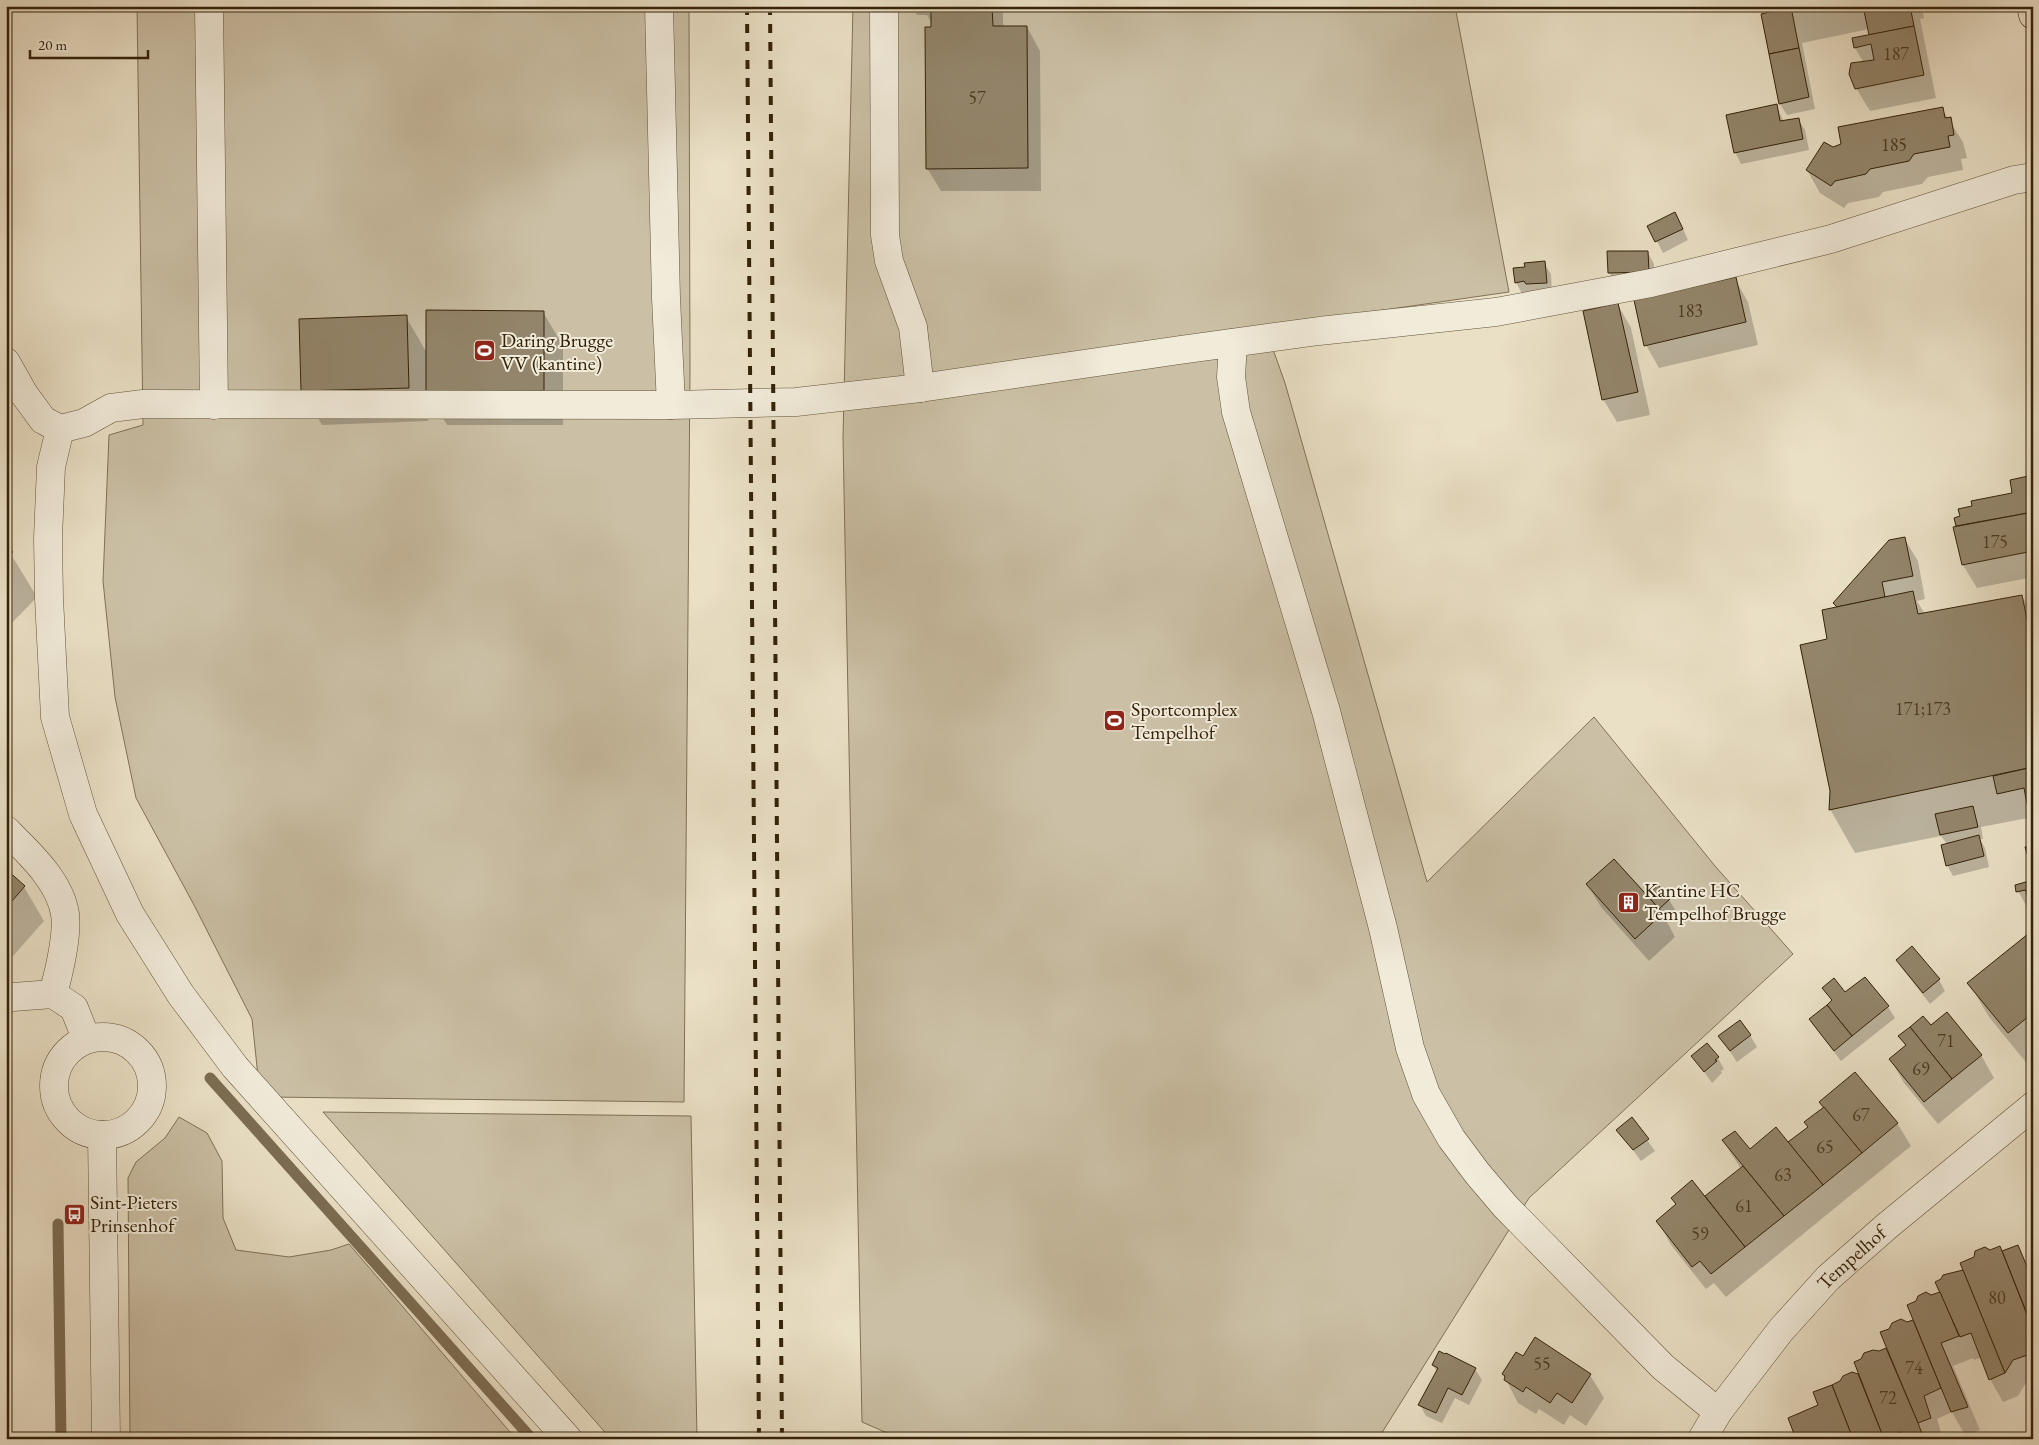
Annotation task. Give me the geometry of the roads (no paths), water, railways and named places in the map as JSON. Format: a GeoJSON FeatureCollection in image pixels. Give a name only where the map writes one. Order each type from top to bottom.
{"type":"FeatureCollection","features":[{"type":"Feature","properties":{"kind":"main road"},"geometry":{"type":"LineString","coordinates":[[2031,6],[2033,15]]}},
{"type":"Feature","properties":{"kind":"street"},"geometry":{"type":"LineString","coordinates":[[209,6],[214,406]]}},
{"type":"Feature","properties":{"kind":"street"},"geometry":{"type":"LineString","coordinates":[[659,6],[666,298],[671,405]]}},
{"type":"Feature","properties":{"kind":"street"},"geometry":{"type":"LineString","coordinates":[[884,6],[885,235],[889,261],[913,327],[920,388]]}},
{"type":"Feature","properties":{"kind":"street"},"geometry":{"type":"LineString","coordinates":[[6,362],[24,394],[43,420],[60,429],[84,423],[111,408],[143,404],[214,406],[671,405],[796,402],[920,388],[1233,343],[1496,312],[1651,283],[1831,238],[2014,180],[2033,177]]}},
{"type":"Feature","properties":{"kind":"street"},"geometry":{"type":"LineString","coordinates":[[1233,343],[1231,377],[1236,412],[1326,711],[1383,928],[1410,1048],[1426,1094],[1451,1138],[1477,1173],[1505,1206],[1663,1367],[1711,1430]]}},
{"type":"Feature","properties":{"kind":"street"},"geometry":{"type":"LineString","coordinates":[[60,429],[51,466],[48,538],[48,598],[55,717],[83,814],[130,914],[181,995],[235,1067],[568,1439]]}},
{"type":"Feature","properties":{"kind":"street"},"geometry":{"type":"LineString","coordinates":[[6,830],[27,850],[53,883],[65,914],[63,956],[53,994]]}},
{"type":"Feature","properties":{"kind":"street"},"geometry":{"type":"LineString","coordinates":[[6,996],[53,994],[74,1008],[86,1038]]}},
{"type":"Feature","properties":{"kind":"street"},"geometry":{"type":"LineString","coordinates":[[103,1036],[120,1039],[136,1048],[146,1061],[152,1078],[152,1095],[146,1112],[134,1124],[119,1133],[102,1135],[85,1133],[70,1124],[59,1110],[53,1094],[54,1076],[60,1060],[71,1047],[86,1038],[103,1036]]}},
{"type":"Feature","properties":{"kind":"street","name":"Tempelhof"},"geometry":{"type":"LineString","coordinates":[[1711,1430],[1780,1330],[1828,1278],[1887,1226],[2033,1106]]}},
{"type":"Feature","properties":{"kind":"street"},"geometry":{"type":"LineString","coordinates":[[102,1135],[106,1439]]}},
{"type":"Feature","properties":{"kind":"waterway"},"geometry":{"type":"LineString","coordinates":[[210,1078],[532,1439]]}},
{"type":"Feature","properties":{"kind":"waterway"},"geometry":{"type":"LineString","coordinates":[[58,1224],[61,1439]]}},
{"type":"Feature","properties":{"kind":"railway"},"geometry":{"type":"LineString","coordinates":[[747,6],[759,1439]]}},
{"type":"Feature","properties":{"kind":"railway"},"geometry":{"type":"LineString","coordinates":[[770,6],[782,1439]]}},
{"type":"Feature","properties":{"kind":"place","name":"Daring Brugge VV (kantine)"},"geometry":{"type":"Point","coordinates":[485,351]}},
{"type":"Feature","properties":{"kind":"place","name":"Sportcomplex Tempelhof"},"geometry":{"type":"Point","coordinates":[1115,721]}},
{"type":"Feature","properties":{"kind":"place","name":"Kantine HC Tempelhof Brugge"},"geometry":{"type":"Point","coordinates":[1628,902]}},
{"type":"Feature","properties":{"kind":"place","name":"Sint-Pieters Prinsenhof"},"geometry":{"type":"Point","coordinates":[74,1214]}}]}
